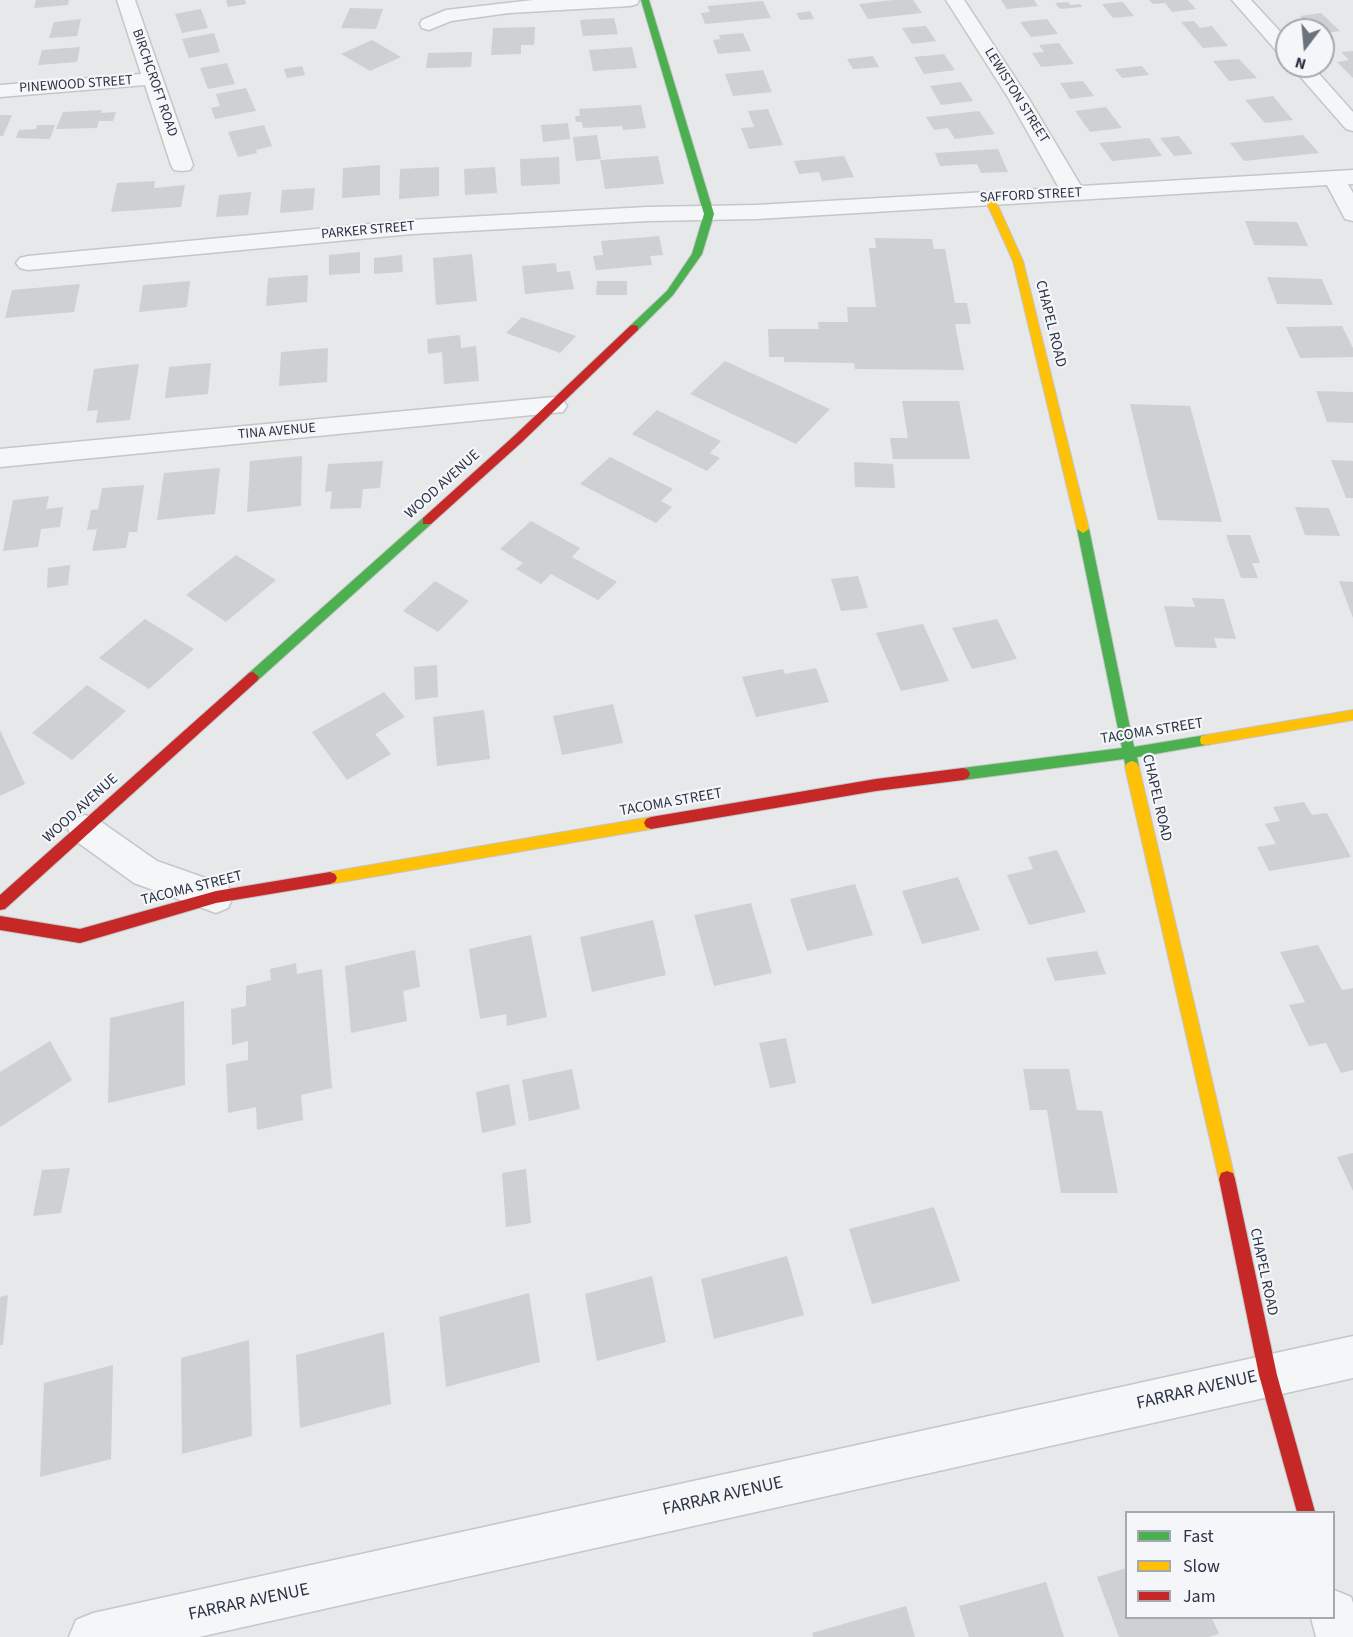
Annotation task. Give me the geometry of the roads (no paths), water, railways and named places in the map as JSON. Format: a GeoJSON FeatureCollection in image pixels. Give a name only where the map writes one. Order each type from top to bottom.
{"type":"FeatureCollection","features":[{"type":"Feature","properties":{"kind":"street","name":"BIRCHCROFT ROAD"},"geometry":{"type":"LineString","coordinates":[[126,0],[182,165]]}},
{"type":"Feature","properties":{"kind":"street"},"geometry":{"type":"LineString","coordinates":[[429,24],[446,16],[509,7],[630,0]]}},
{"type":"Feature","properties":{"kind":"street"},"geometry":{"type":"LineString","coordinates":[[645,0],[709,214]]}},
{"type":"Feature","properties":{"kind":"street","name":"LEWISTON STREET"},"geometry":{"type":"LineString","coordinates":[[955,0],[1019,99],[1074,194]]}},
{"type":"Feature","properties":{"kind":"street"},"geometry":{"type":"LineString","coordinates":[[1241,0],[1275,38]]}},
{"type":"Feature","properties":{"kind":"street"},"geometry":{"type":"LineString","coordinates":[[1312,78],[1353,125]]}},
{"type":"Feature","properties":{"kind":"street","name":"PINEWOOD STREET"},"geometry":{"type":"LineString","coordinates":[[0,90],[151,79]]}},
{"type":"Feature","properties":{"kind":"street"},"geometry":{"type":"LineString","coordinates":[[1344,178],[1353,214]]}},
{"type":"Feature","properties":{"kind":"street","name":"SAFFORD STREET"},"geometry":{"type":"LineString","coordinates":[[709,214],[1344,178]]}},
{"type":"Feature","properties":{"kind":"street","name":"CHAPEL ROAD"},"geometry":{"type":"LineString","coordinates":[[989,197],[1018,261],[1092,566],[1129,753],[1209,1095],[1268,1376],[1306,1511]]}},
{"type":"Feature","properties":{"kind":"street","name":"PARKER STREET"},"geometry":{"type":"LineString","coordinates":[[28,262],[412,227],[647,214],[709,214]]}},
{"type":"Feature","properties":{"kind":"street","name":"WOOD AVENUE"},"geometry":{"type":"LineString","coordinates":[[0,904],[554,406],[670,293],[697,254],[709,214]]}},
{"type":"Feature","properties":{"kind":"street","name":"TINA AVENUE"},"geometry":{"type":"LineString","coordinates":[[0,458],[554,406]]}},
{"type":"Feature","properties":{"kind":"street","name":"TACOMA STREET"},"geometry":{"type":"LineString","coordinates":[[0,923],[80,936],[216,897],[876,785],[1129,753],[1353,715]]}},
{"type":"Feature","properties":{"kind":"street"},"geometry":{"type":"LineString","coordinates":[[85,829],[146,872],[216,897]]}},
{"type":"Feature","properties":{"kind":"street","name":"FARRAR AVENUE"},"geometry":{"type":"LineString","coordinates":[[93,1637],[1353,1357]]}},
{"type":"Feature","properties":{"kind":"street"},"geometry":{"type":"LineString","coordinates":[[1335,1618],[1340,1637]]}}]}
